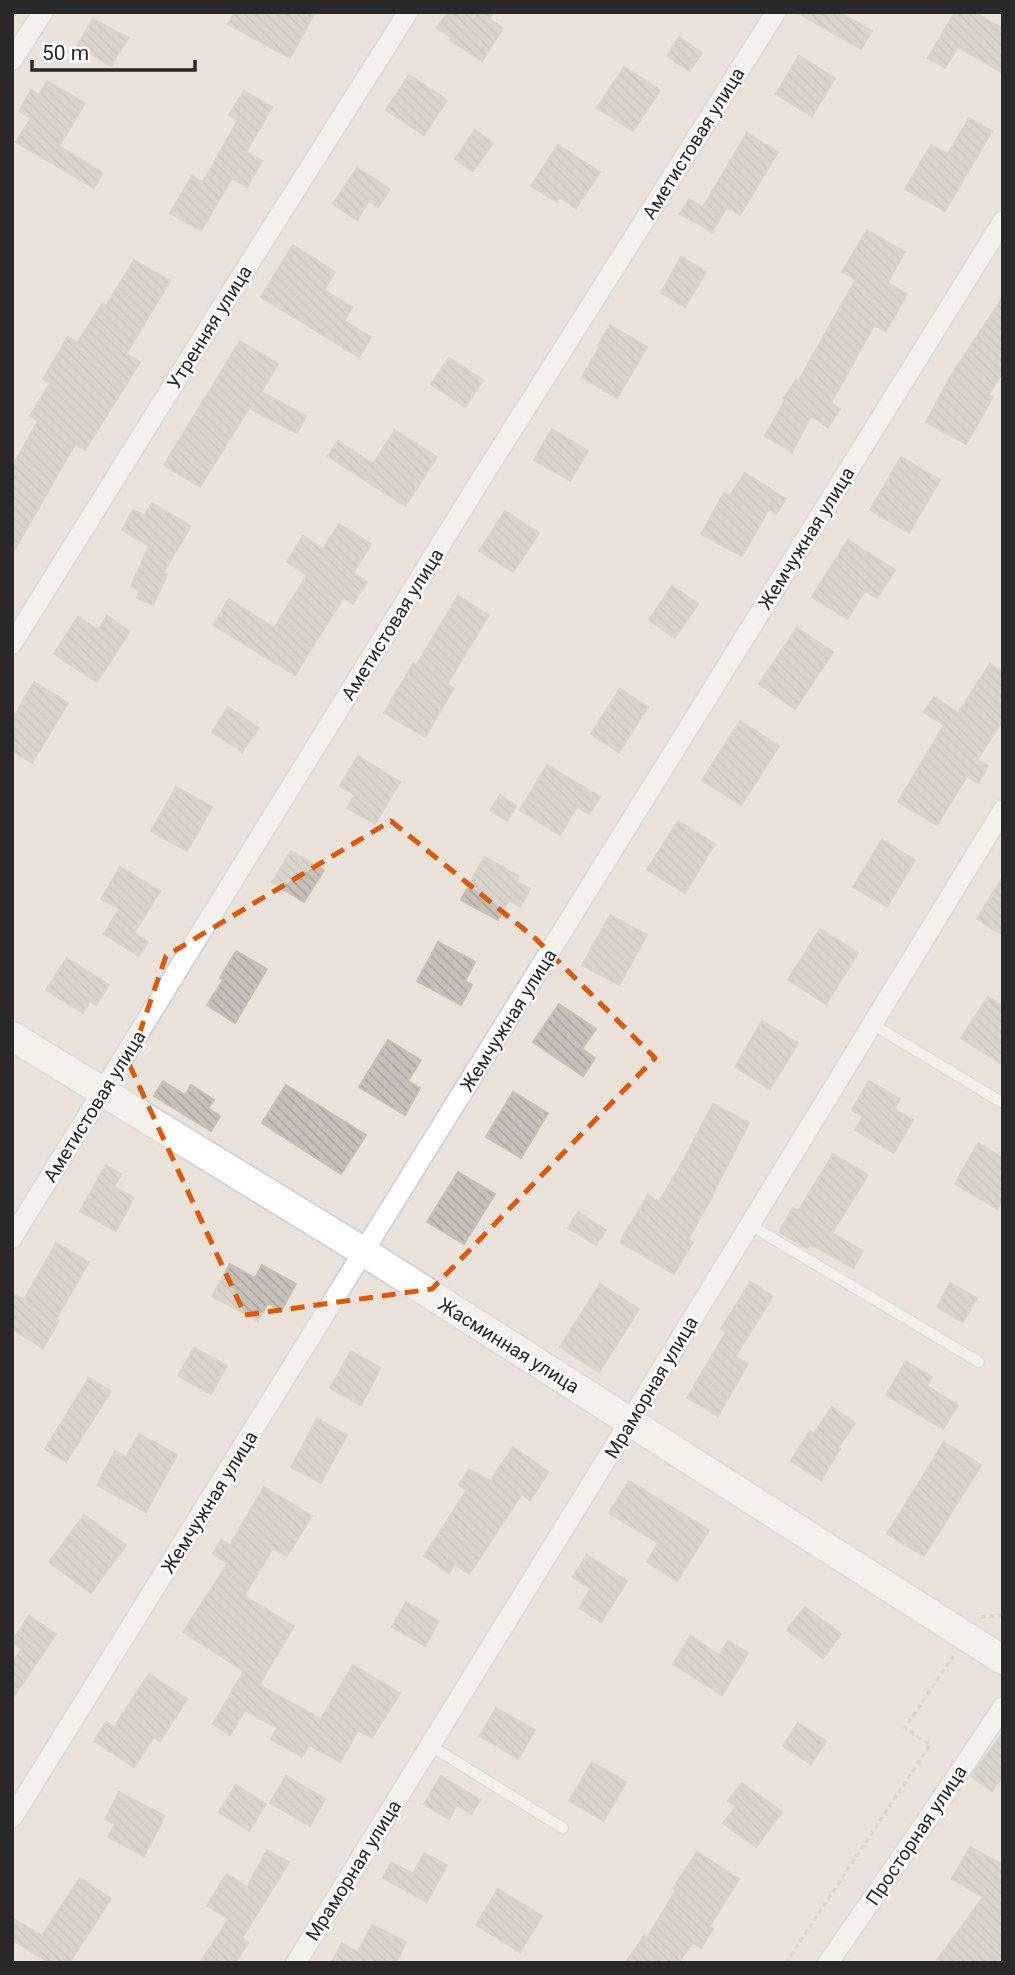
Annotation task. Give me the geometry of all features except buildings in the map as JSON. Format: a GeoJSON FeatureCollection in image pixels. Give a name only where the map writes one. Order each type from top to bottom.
{"type":"FeatureCollection","features":[{"type":"Feature","properties":{"kind":"street"},"geometry":{"type":"LineString","coordinates":[[12,60],[43,12]]}},
{"type":"Feature","properties":{"kind":"street","name":"Утренняя улица"},"geometry":{"type":"LineString","coordinates":[[12,644],[408,12]]}},
{"type":"Feature","properties":{"kind":"street","name":"Аметистовая улица"},"geometry":{"type":"LineString","coordinates":[[12,1238],[478,484],[776,12]]}},
{"type":"Feature","properties":{"kind":"street","name":"Жемчужная улица"},"geometry":{"type":"LineString","coordinates":[[12,1818],[1003,221]]}},
{"type":"Feature","properties":{"kind":"street","name":"Мраморная улица"},"geometry":{"type":"LineString","coordinates":[[296,1963],[1003,810]]}},
{"type":"Feature","properties":{"kind":"street","name":"Жасминная улица"},"geometry":{"type":"LineString","coordinates":[[12,1036],[364,1252],[1003,1660]]}},
{"type":"Feature","properties":{"kind":"street","name":"Просторная улица"},"geometry":{"type":"LineString","coordinates":[[828,1963],[1003,1707]]}},
{"type":"Feature","properties":{"kind":"lane"},"geometry":{"type":"LineString","coordinates":[[871,1024],[1003,1103]]}},
{"type":"Feature","properties":{"kind":"lane"},"geometry":{"type":"LineString","coordinates":[[750,1224],[979,1362]]}},
{"type":"Feature","properties":{"kind":"lane"},"geometry":{"type":"LineString","coordinates":[[431,1746],[563,1828]]}},
{"type":"Feature","properties":{"kind":"path"},"geometry":{"type":"LineString","coordinates":[[979,1617],[1003,1615]]}},
{"type":"Feature","properties":{"kind":"path"},"geometry":{"type":"LineString","coordinates":[[786,1963],[930,1745],[905,1728],[956,1651]]}},
{"type":"Feature","properties":{"kind":"highlighted area"},"geometry":{"type":"Polygon","coordinates":[[[391,821],[536,939],[655,1058],[432,1289],[245,1315],[129,1064],[166,956],[391,821]]]}}]}
